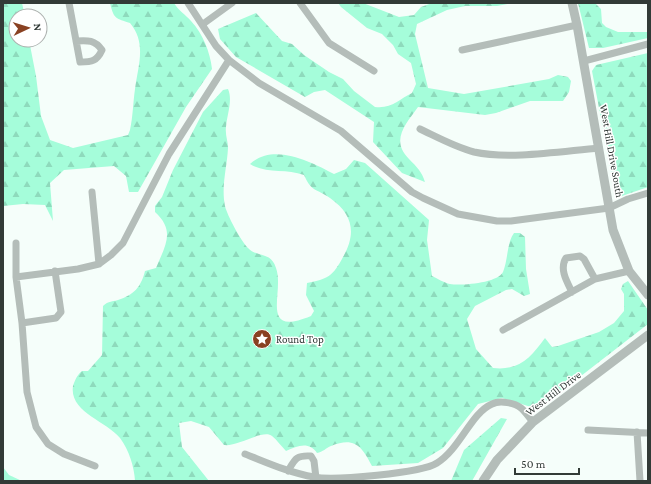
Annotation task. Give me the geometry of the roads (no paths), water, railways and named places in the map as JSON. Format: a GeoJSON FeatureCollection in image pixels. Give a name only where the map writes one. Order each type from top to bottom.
{"type":"FeatureCollection","features":[{"type":"Feature","properties":{"kind":"street"},"geometry":{"type":"LineString","coordinates":[[69,3],[76,41]]}},
{"type":"Feature","properties":{"kind":"street"},"geometry":{"type":"LineString","coordinates":[[188,3],[216,46],[229,60],[259,83],[341,131],[412,192],[458,214],[481,219],[511,221],[609,208],[628,199],[648,193]]}},
{"type":"Feature","properties":{"kind":"street"},"geometry":{"type":"LineString","coordinates":[[203,24],[232,3]]}},
{"type":"Feature","properties":{"kind":"street"},"geometry":{"type":"LineString","coordinates":[[300,3],[329,44],[374,71]]}},
{"type":"Feature","properties":{"kind":"street","name":"West Hill Drive South"},"geometry":{"type":"LineString","coordinates":[[572,3],[584,61],[614,230],[629,271],[648,295]]}},
{"type":"Feature","properties":{"kind":"street"},"geometry":{"type":"LineString","coordinates":[[462,50],[577,24]]}},
{"type":"Feature","properties":{"kind":"street"},"geometry":{"type":"LineString","coordinates":[[584,61],[648,44]]}},
{"type":"Feature","properties":{"kind":"street"},"geometry":{"type":"LineString","coordinates":[[16,277],[78,269],[99,264],[123,243],[169,154],[229,60]]}},
{"type":"Feature","properties":{"kind":"street"},"geometry":{"type":"LineString","coordinates":[[420,129],[464,149],[476,152],[509,154],[599,148]]}},
{"type":"Feature","properties":{"kind":"street"},"geometry":{"type":"LineString","coordinates":[[92,192],[99,264]]}},
{"type":"Feature","properties":{"kind":"street"},"geometry":{"type":"LineString","coordinates":[[16,243],[16,277],[22,323],[27,392],[36,427],[48,444],[64,454],[95,466]]}},
{"type":"Feature","properties":{"kind":"street"},"geometry":{"type":"LineString","coordinates":[[572,292],[564,274],[564,262],[566,258],[580,256],[584,259],[595,279]]}},
{"type":"Feature","properties":{"kind":"street"},"geometry":{"type":"LineString","coordinates":[[22,323],[56,318],[61,312],[55,271]]}},
{"type":"Feature","properties":{"kind":"street"},"geometry":{"type":"LineString","coordinates":[[503,330],[595,279],[629,271]]}},
{"type":"Feature","properties":{"kind":"street","name":"West Hill Drive"},"geometry":{"type":"LineString","coordinates":[[483,481],[502,454],[533,422],[648,335]]}},
{"type":"Feature","properties":{"kind":"street"},"geometry":{"type":"LineString","coordinates":[[246,454],[288,471],[316,478],[378,475],[436,464],[455,449],[477,417],[493,403],[502,402],[521,408],[533,422]]}},
{"type":"Feature","properties":{"kind":"street"},"geometry":{"type":"LineString","coordinates":[[588,430],[648,433]]}},
{"type":"Feature","properties":{"kind":"street"},"geometry":{"type":"LineString","coordinates":[[637,432],[640,481]]}},
{"type":"Feature","properties":{"kind":"street"},"geometry":{"type":"LineString","coordinates":[[288,471],[295,459],[300,456],[311,456],[314,461],[316,478]]}},
{"type":"Feature","properties":{"kind":"place","name":"Round Top"},"geometry":{"type":"Point","coordinates":[262,339]}}]}
